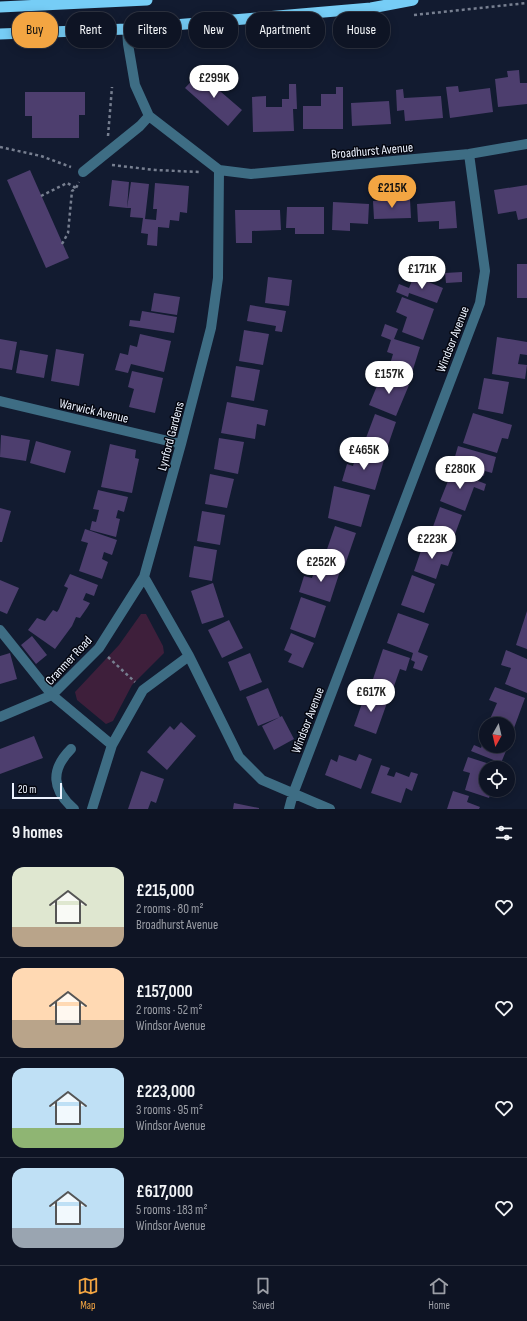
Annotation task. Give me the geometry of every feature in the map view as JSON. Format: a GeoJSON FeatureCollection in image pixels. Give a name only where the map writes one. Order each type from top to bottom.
{"type":"FeatureCollection","features":[{"type":"Feature","properties":{"kind":"highway"},"geometry":{"type":"LineString","coordinates":[[0,7],[147,0]]}},
{"type":"Feature","properties":{"kind":"highway"},"geometry":{"type":"LineString","coordinates":[[181,24],[371,8],[413,0]]}},
{"type":"Feature","properties":{"kind":"highway"},"geometry":{"type":"LineString","coordinates":[[0,34],[124,29]]}},
{"type":"Feature","properties":{"kind":"street"},"geometry":{"type":"LineString","coordinates":[[129,48],[135,85],[149,116],[219,170]]}},
{"type":"Feature","properties":{"kind":"street"},"geometry":{"type":"LineString","coordinates":[[84,172],[140,126],[149,116]]}},
{"type":"Feature","properties":{"kind":"street","name":"Broadhurst Avenue"},"geometry":{"type":"LineString","coordinates":[[219,170],[251,174],[468,154],[527,144]]}},
{"type":"Feature","properties":{"kind":"street","name":"Windsor Avenue"},"geometry":{"type":"LineString","coordinates":[[289,809],[292,794],[480,302],[485,271],[468,154]]}},
{"type":"Feature","properties":{"kind":"street","name":"Lynford Gardens"},"geometry":{"type":"LineString","coordinates":[[144,577],[211,328],[218,278],[219,170]]}},
{"type":"Feature","properties":{"kind":"street","name":"Warwick Avenue"},"geometry":{"type":"LineString","coordinates":[[0,401],[181,444]]}},
{"type":"Feature","properties":{"kind":"street"},"geometry":{"type":"LineString","coordinates":[[144,577],[189,656],[239,757],[262,780],[330,809]]}},
{"type":"Feature","properties":{"kind":"street","name":"Cranmer Road"},"geometry":{"type":"LineString","coordinates":[[112,745],[52,695],[98,648],[144,577]]}},
{"type":"Feature","properties":{"kind":"street"},"geometry":{"type":"LineString","coordinates":[[0,630],[52,695],[0,717]]}},
{"type":"Feature","properties":{"kind":"street"},"geometry":{"type":"LineString","coordinates":[[92,809],[112,745],[144,690],[189,656]]}},
{"type":"Feature","properties":{"kind":"street"},"geometry":{"type":"LineString","coordinates":[[71,749],[63,757],[56,771],[56,780],[59,793],[74,809]]}},
{"type":"Feature","properties":{"kind":"path"},"geometry":{"type":"LineString","coordinates":[[112,87],[108,138],[117,144]]}},
{"type":"Feature","properties":{"kind":"path"},"geometry":{"type":"LineString","coordinates":[[0,147],[41,156],[84,172],[76,188],[72,191],[68,233],[62,244]]}},
{"type":"Feature","properties":{"kind":"path"},"geometry":{"type":"LineString","coordinates":[[94,163],[196,173],[219,170]]}},
{"type":"Feature","properties":{"kind":"path"},"geometry":{"type":"LineString","coordinates":[[41,196],[67,183],[76,188]]}},
{"type":"Feature","properties":{"kind":"path"},"geometry":{"type":"LineString","coordinates":[[98,648],[144,690]]}},
{"type":"Feature","properties":{"kind":"shaded area"},"geometry":{"type":"Polygon","coordinates":[[[141,614],[146,614],[163,646],[164,653],[132,685],[113,721],[106,724],[77,700],[75,692],[119,645],[141,614]]]}},
{"type":"Feature","properties":{"kind":"building"},"geometry":{"type":"Polygon","coordinates":[[[519,70],[520,83],[527,83],[527,104],[498,107],[495,79],[508,77],[507,71],[519,70]]]}},
{"type":"Feature","properties":{"kind":"building"},"geometry":{"type":"Polygon","coordinates":[[[199,73],[242,110],[228,126],[185,88],[199,73]]]}},
{"type":"Feature","properties":{"kind":"building"},"geometry":{"type":"Polygon","coordinates":[[[289,84],[296,84],[297,109],[293,109],[294,131],[253,132],[252,97],[266,96],[266,107],[282,107],[282,99],[289,99],[289,84]]]}},
{"type":"Feature","properties":{"kind":"building"},"geometry":{"type":"Polygon","coordinates":[[[458,86],[459,92],[490,88],[493,112],[450,118],[446,87],[458,86]]]}},
{"type":"Feature","properties":{"kind":"building"},"geometry":{"type":"Polygon","coordinates":[[[336,87],[343,87],[343,129],[303,129],[303,106],[321,106],[321,94],[336,94],[336,87]]]}},
{"type":"Feature","properties":{"kind":"building"},"geometry":{"type":"Polygon","coordinates":[[[403,89],[404,98],[441,96],[443,118],[405,121],[404,110],[397,111],[396,90],[403,89]]]}},
{"type":"Feature","properties":{"kind":"building"},"geometry":{"type":"Polygon","coordinates":[[[25,92],[85,92],[85,115],[79,115],[79,138],[32,138],[32,116],[25,116],[25,92]]]}},
{"type":"Feature","properties":{"kind":"building"},"geometry":{"type":"Polygon","coordinates":[[[389,101],[391,124],[352,126],[351,103],[389,101]]]}},
{"type":"Feature","properties":{"kind":"building"},"geometry":{"type":"Polygon","coordinates":[[[30,170],[69,258],[46,268],[7,180],[30,170]]]}},
{"type":"Feature","properties":{"kind":"building"},"geometry":{"type":"Polygon","coordinates":[[[112,180],[129,182],[127,208],[109,206],[112,180]]]}},
{"type":"Feature","properties":{"kind":"building"},"geometry":{"type":"Polygon","coordinates":[[[131,182],[149,184],[145,219],[156,220],[157,209],[153,209],[155,183],[189,186],[187,213],[180,212],[179,221],[170,220],[169,228],[158,227],[157,246],[147,245],[148,234],[141,233],[143,218],[130,217],[131,208],[127,208],[131,182]]]}},
{"type":"Feature","properties":{"kind":"building"},"geometry":{"type":"Polygon","coordinates":[[[527,185],[527,218],[518,220],[516,211],[498,214],[494,190],[527,185]]]}},
{"type":"Feature","properties":{"kind":"building"},"geometry":{"type":"Polygon","coordinates":[[[410,199],[411,218],[374,219],[373,201],[410,199]]]}},
{"type":"Feature","properties":{"kind":"building"},"geometry":{"type":"Polygon","coordinates":[[[455,201],[457,228],[439,229],[439,221],[418,222],[417,204],[455,201]]]}},
{"type":"Feature","properties":{"kind":"building"},"geometry":{"type":"Polygon","coordinates":[[[333,202],[369,204],[368,224],[350,223],[350,231],[332,230],[333,202]]]}},
{"type":"Feature","properties":{"kind":"building"},"geometry":{"type":"Polygon","coordinates":[[[287,207],[324,207],[324,234],[295,234],[295,228],[286,228],[287,207]]]}},
{"type":"Feature","properties":{"kind":"building"},"geometry":{"type":"Polygon","coordinates":[[[235,210],[280,210],[281,230],[252,231],[252,243],[236,243],[235,210]]]}},
{"type":"Feature","properties":{"kind":"building"},"geometry":{"type":"Polygon","coordinates":[[[517,264],[527,264],[527,298],[517,298],[517,264]]]}},
{"type":"Feature","properties":{"kind":"building"},"geometry":{"type":"Polygon","coordinates":[[[462,272],[462,282],[446,283],[445,273],[462,272]]]}},
{"type":"Feature","properties":{"kind":"building"},"geometry":{"type":"Polygon","coordinates":[[[414,276],[443,288],[437,303],[409,293],[408,297],[396,292],[399,284],[409,288],[414,276]]]}},
{"type":"Feature","properties":{"kind":"building"},"geometry":{"type":"Polygon","coordinates":[[[268,277],[292,280],[289,306],[265,303],[268,277]]]}},
{"type":"Feature","properties":{"kind":"building"},"geometry":{"type":"Polygon","coordinates":[[[154,293],[180,297],[177,315],[151,311],[154,293]]]}},
{"type":"Feature","properties":{"kind":"building"},"geometry":{"type":"Polygon","coordinates":[[[402,297],[434,309],[423,340],[402,332],[407,317],[396,312],[402,297]]]}},
{"type":"Feature","properties":{"kind":"building"},"geometry":{"type":"Polygon","coordinates":[[[250,305],[286,311],[282,332],[275,331],[276,326],[247,321],[250,305]]]}},
{"type":"Feature","properties":{"kind":"building"},"geometry":{"type":"Polygon","coordinates":[[[142,311],[177,317],[174,333],[129,326],[130,320],[140,321],[142,311]]]}},
{"type":"Feature","properties":{"kind":"building"},"geometry":{"type":"Polygon","coordinates":[[[385,324],[398,329],[394,339],[420,347],[410,379],[388,371],[393,354],[387,352],[391,340],[381,336],[385,324]]]}},
{"type":"Feature","properties":{"kind":"building"},"geometry":{"type":"Polygon","coordinates":[[[244,330],[269,334],[263,365],[239,361],[244,330]]]}},
{"type":"Feature","properties":{"kind":"building"},"geometry":{"type":"Polygon","coordinates":[[[140,334],[171,341],[164,372],[131,364],[128,373],[115,370],[120,353],[128,355],[130,345],[137,347],[140,334]]]}},
{"type":"Feature","properties":{"kind":"building"},"geometry":{"type":"Polygon","coordinates":[[[497,337],[527,342],[527,355],[520,354],[518,364],[527,365],[525,379],[492,374],[497,337]]]}},
{"type":"Feature","properties":{"kind":"building"},"geometry":{"type":"Polygon","coordinates":[[[0,339],[17,342],[12,370],[0,368],[0,339]]]}},
{"type":"Feature","properties":{"kind":"building"},"geometry":{"type":"Polygon","coordinates":[[[56,349],[84,354],[79,386],[51,381],[56,349]]]}},
{"type":"Feature","properties":{"kind":"building"},"geometry":{"type":"Polygon","coordinates":[[[20,350],[48,355],[44,378],[16,373],[20,350]]]}},
{"type":"Feature","properties":{"kind":"building"},"geometry":{"type":"Polygon","coordinates":[[[236,366],[260,370],[254,401],[231,397],[236,366]]]}},
{"type":"Feature","properties":{"kind":"building"},"geometry":{"type":"Polygon","coordinates":[[[132,371],[163,378],[155,413],[129,407],[134,389],[128,387],[132,371]]]}},
{"type":"Feature","properties":{"kind":"building"},"geometry":{"type":"Polygon","coordinates":[[[382,374],[409,385],[396,416],[369,405],[382,374]]]}},
{"type":"Feature","properties":{"kind":"building"},"geometry":{"type":"Polygon","coordinates":[[[484,378],[509,382],[503,414],[478,409],[484,378]]]}},
{"type":"Feature","properties":{"kind":"building"},"geometry":{"type":"Polygon","coordinates":[[[227,402],[268,410],[265,426],[257,424],[255,439],[221,433],[227,402]]]}},
{"type":"Feature","properties":{"kind":"building"},"geometry":{"type":"Polygon","coordinates":[[[473,413],[512,425],[508,439],[502,438],[497,453],[463,443],[473,413]]]}},
{"type":"Feature","properties":{"kind":"building"},"geometry":{"type":"Polygon","coordinates":[[[375,414],[396,422],[385,454],[363,446],[375,414]]]}},
{"type":"Feature","properties":{"kind":"building"},"geometry":{"type":"Polygon","coordinates":[[[1,435],[30,440],[26,461],[0,457],[1,435]]]}},
{"type":"Feature","properties":{"kind":"building"},"geometry":{"type":"Polygon","coordinates":[[[219,438],[244,442],[238,474],[214,469],[219,438]]]}},
{"type":"Feature","properties":{"kind":"building"},"geometry":{"type":"Polygon","coordinates":[[[36,441],[71,451],[65,473],[30,463],[36,441]]]}},
{"type":"Feature","properties":{"kind":"building"},"geometry":{"type":"Polygon","coordinates":[[[110,444],[136,450],[135,458],[139,459],[132,493],[101,487],[110,444]]]}},
{"type":"Feature","properties":{"kind":"building"},"geometry":{"type":"Polygon","coordinates":[[[458,446],[496,457],[492,473],[485,471],[484,476],[452,467],[458,446]]]}},
{"type":"Feature","properties":{"kind":"building"},"geometry":{"type":"Polygon","coordinates":[[[357,452],[384,460],[375,490],[342,481],[347,464],[353,466],[357,452]]]}},
{"type":"Feature","properties":{"kind":"building"},"geometry":{"type":"Polygon","coordinates":[[[452,471],[486,484],[484,491],[474,487],[465,511],[440,501],[452,471]]]}},
{"type":"Feature","properties":{"kind":"building"},"geometry":{"type":"Polygon","coordinates":[[[210,474],[234,479],[227,508],[205,504],[210,474]]]}},
{"type":"Feature","properties":{"kind":"building"},"geometry":{"type":"Polygon","coordinates":[[[334,486],[370,495],[361,527],[328,518],[334,486]]]}},
{"type":"Feature","properties":{"kind":"building"},"geometry":{"type":"Polygon","coordinates":[[[98,490],[128,497],[124,512],[118,510],[116,518],[120,519],[116,537],[90,530],[92,521],[96,522],[99,510],[93,509],[98,490]]]}},
{"type":"Feature","properties":{"kind":"building"},"geometry":{"type":"Polygon","coordinates":[[[440,507],[462,515],[451,545],[429,538],[440,507]]]}},
{"type":"Feature","properties":{"kind":"building"},"geometry":{"type":"Polygon","coordinates":[[[0,508],[11,511],[2,542],[0,542],[0,508]]]}},
{"type":"Feature","properties":{"kind":"building"},"geometry":{"type":"Polygon","coordinates":[[[202,511],[225,515],[220,545],[197,541],[202,511]]]}},
{"type":"Feature","properties":{"kind":"building"},"geometry":{"type":"Polygon","coordinates":[[[335,526],[356,533],[345,565],[324,558],[335,526]]]}},
{"type":"Feature","properties":{"kind":"building"},"geometry":{"type":"Polygon","coordinates":[[[85,529],[117,540],[112,555],[104,552],[102,559],[108,562],[102,579],[79,571],[88,543],[81,541],[85,529]]]}},
{"type":"Feature","properties":{"kind":"building"},"geometry":{"type":"Polygon","coordinates":[[[424,542],[453,552],[448,566],[441,564],[436,579],[414,571],[424,542]]]}},
{"type":"Feature","properties":{"kind":"building"},"geometry":{"type":"Polygon","coordinates":[[[194,546],[217,550],[212,581],[189,577],[194,546]]]}},
{"type":"Feature","properties":{"kind":"building"},"geometry":{"type":"Polygon","coordinates":[[[317,563],[340,571],[330,602],[299,592],[304,576],[312,578],[317,563]]]}},
{"type":"Feature","properties":{"kind":"building"},"geometry":{"type":"Polygon","coordinates":[[[70,574],[98,585],[94,596],[86,593],[83,600],[90,603],[80,618],[76,617],[72,626],[55,649],[28,630],[37,618],[45,621],[53,610],[57,612],[68,588],[64,586],[70,574]]]}},
{"type":"Feature","properties":{"kind":"building"},"geometry":{"type":"Polygon","coordinates":[[[412,575],[435,584],[424,613],[401,605],[412,575]]]}},
{"type":"Feature","properties":{"kind":"building"},"geometry":{"type":"Polygon","coordinates":[[[0,580],[19,588],[7,614],[0,611],[0,580]]]}},
{"type":"Feature","properties":{"kind":"building"},"geometry":{"type":"Polygon","coordinates":[[[213,583],[224,617],[202,624],[191,591],[213,583]]]}},
{"type":"Feature","properties":{"kind":"building"},"geometry":{"type":"Polygon","coordinates":[[[301,597],[326,606],[315,638],[290,629],[301,597]]]}},
{"type":"Feature","properties":{"kind":"building"},"geometry":{"type":"Polygon","coordinates":[[[527,611],[527,649],[516,645],[527,611]]]}},
{"type":"Feature","properties":{"kind":"building"},"geometry":{"type":"Polygon","coordinates":[[[398,613],[429,624],[418,652],[428,656],[422,671],[413,668],[415,662],[411,660],[413,653],[387,643],[398,613]]]}},
{"type":"Feature","properties":{"kind":"building"},"geometry":{"type":"Polygon","coordinates":[[[229,620],[243,648],[222,658],[208,630],[229,620]]]}},
{"type":"Feature","properties":{"kind":"building"},"geometry":{"type":"Polygon","coordinates":[[[291,633],[314,643],[303,668],[288,662],[292,654],[284,650],[291,633]]]}},
{"type":"Feature","properties":{"kind":"building"},"geometry":{"type":"Polygon","coordinates":[[[32,636],[47,655],[36,664],[21,645],[32,636]]]}},
{"type":"Feature","properties":{"kind":"building"},"geometry":{"type":"Polygon","coordinates":[[[383,649],[410,658],[406,671],[400,669],[393,689],[372,682],[383,649]]]}},
{"type":"Feature","properties":{"kind":"building"},"geometry":{"type":"Polygon","coordinates":[[[506,650],[527,659],[527,693],[505,684],[511,668],[501,665],[506,650]]]}},
{"type":"Feature","properties":{"kind":"building"},"geometry":{"type":"Polygon","coordinates":[[[10,653],[17,679],[0,684],[0,656],[10,653]]]}},
{"type":"Feature","properties":{"kind":"building"},"geometry":{"type":"Polygon","coordinates":[[[250,653],[262,682],[240,691],[228,662],[250,653]]]}},
{"type":"Feature","properties":{"kind":"building"},"geometry":{"type":"Polygon","coordinates":[[[495,687],[525,698],[515,725],[515,717],[491,717],[497,703],[489,700],[495,687]]]}},
{"type":"Feature","properties":{"kind":"building"},"geometry":{"type":"Polygon","coordinates":[[[268,688],[280,717],[258,726],[246,697],[268,688]]]}},
{"type":"Feature","properties":{"kind":"building"},"geometry":{"type":"Polygon","coordinates":[[[366,692],[388,700],[376,734],[354,726],[366,692]]]}},
{"type":"Feature","properties":{"kind":"building"},"geometry":{"type":"Polygon","coordinates":[[[282,716],[294,739],[274,750],[262,726],[282,716]]]}},
{"type":"Feature","properties":{"kind":"building"},"geometry":{"type":"Polygon","coordinates":[[[181,722],[196,736],[167,770],[147,752],[170,726],[174,730],[181,722]]]}},
{"type":"Feature","properties":{"kind":"building"},"geometry":{"type":"Polygon","coordinates":[[[34,736],[43,758],[0,774],[0,749],[34,736]]]}},
{"type":"Feature","properties":{"kind":"building"},"geometry":{"type":"Polygon","coordinates":[[[474,745],[479,747],[479,753],[505,753],[502,761],[496,761],[471,751],[474,745]]]}},
{"type":"Feature","properties":{"kind":"building"},"geometry":{"type":"Polygon","coordinates":[[[359,754],[372,759],[361,789],[325,775],[331,759],[337,762],[339,755],[356,761],[359,754]]]}},
{"type":"Feature","properties":{"kind":"building"},"geometry":{"type":"Polygon","coordinates":[[[468,757],[480,761],[479,761],[479,795],[465,790],[470,773],[463,771],[468,757]]]}},
{"type":"Feature","properties":{"kind":"building"},"geometry":{"type":"Polygon","coordinates":[[[381,765],[390,768],[387,775],[394,777],[396,772],[409,777],[411,772],[418,774],[412,791],[406,788],[401,803],[371,793],[381,765]]]}},
{"type":"Feature","properties":{"kind":"building"},"geometry":{"type":"Polygon","coordinates":[[[141,771],[164,779],[156,803],[151,801],[148,809],[128,809],[141,771]]]}},
{"type":"Feature","properties":{"kind":"building"},"geometry":{"type":"Polygon","coordinates":[[[453,791],[469,796],[467,802],[480,807],[479,809],[447,809],[453,791]]]}},
{"type":"Feature","properties":{"kind":"building"},"geometry":{"type":"Polygon","coordinates":[[[234,803],[259,808],[259,809],[233,809],[234,803]]]}}]}
